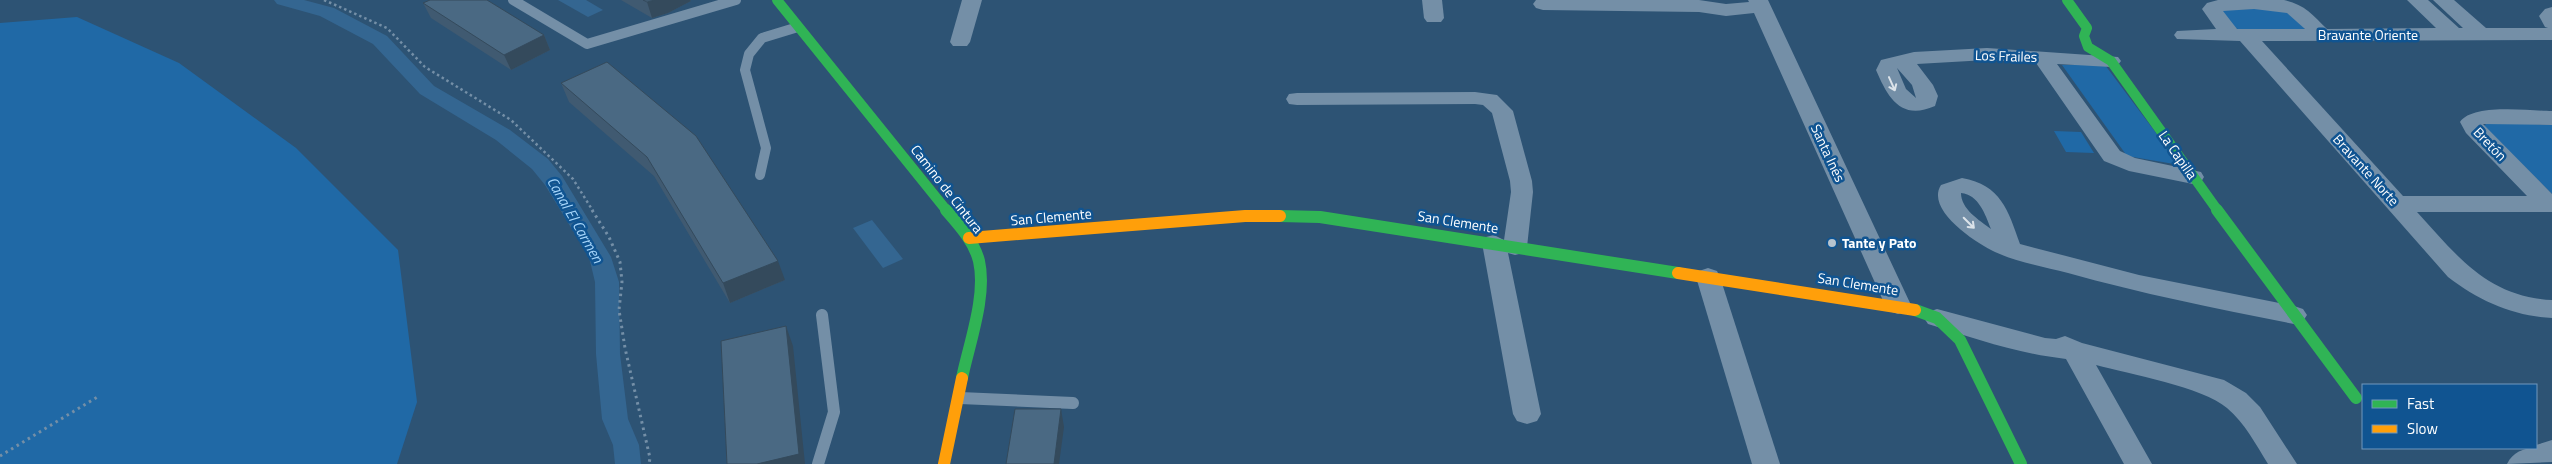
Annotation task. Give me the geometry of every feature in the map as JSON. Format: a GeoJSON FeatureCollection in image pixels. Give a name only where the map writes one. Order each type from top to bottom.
{"type":"FeatureCollection","features":[{"type":"Feature","properties":{"kind":"street","name":"Camino de Cintura"},"geometry":{"type":"LineString","coordinates":[[777,0],[969,238],[979,261],[981,292],[944,464]]}},
{"type":"Feature","properties":{"kind":"street"},"geometry":{"type":"LineString","coordinates":[[960,42],[972,0]]}},
{"type":"Feature","properties":{"kind":"street","name":"La Capilla"},"geometry":{"type":"LineString","coordinates":[[2067,0],[2087,28],[2084,36],[2088,47],[2111,60],[2193,177],[2356,398]]}},
{"type":"Feature","properties":{"kind":"street"},"geometry":{"type":"LineString","coordinates":[[2417,0],[2454,35]]}},
{"type":"Feature","properties":{"kind":"street"},"geometry":{"type":"LineString","coordinates":[[2444,0],[2482,35]]}},
{"type":"Feature","properties":{"kind":"street"},"geometry":{"type":"LineString","coordinates":[[1542,4],[1700,6],[1726,10],[1760,3]]}},
{"type":"Feature","properties":{"kind":"street","name":"Santa Inés"},"geometry":{"type":"LineString","coordinates":[[1760,3],[1898,306]]}},
{"type":"Feature","properties":{"kind":"street"},"geometry":{"type":"LineString","coordinates":[[2205,4],[2281,4],[2297,10],[2322,35]]}},
{"type":"Feature","properties":{"kind":"street","name":"Bravante Norte"},"geometry":{"type":"LineString","coordinates":[[2205,4],[2212,9],[2214,15],[2239,35],[2457,271],[2494,295],[2524,306],[2552,309]]}},
{"type":"Feature","properties":{"kind":"street"},"geometry":{"type":"LineString","coordinates":[[2552,13],[2549,16],[2552,23]]}},
{"type":"Feature","properties":{"kind":"street","name":"Bravante Oriente"},"geometry":{"type":"LineString","coordinates":[[2184,35],[2552,34]]}},
{"type":"Feature","properties":{"kind":"street","name":"Los Frailes"},"geometry":{"type":"LineString","coordinates":[[1901,60],[1967,55],[2111,60]]}},
{"type":"Feature","properties":{"kind":"street"},"geometry":{"type":"LineString","coordinates":[[2042,57],[2112,156],[2129,164],[2193,177]]}},
{"type":"Feature","properties":{"kind":"street"},"geometry":{"type":"LineString","coordinates":[[1297,99],[1475,98],[1495,103],[1502,111],[1521,181],[1522,192],[1504,245],[1527,414]]}},
{"type":"Feature","properties":{"kind":"street","name":"Bretón"},"geometry":{"type":"LineString","coordinates":[[2550,204],[2474,128],[2471,122],[2480,117],[2552,118]]}},
{"type":"Feature","properties":{"kind":"street","name":"Bretón"},"geometry":{"type":"LineString","coordinates":[[2396,204],[2550,204]]}},
{"type":"Feature","properties":{"kind":"street","name":"San Clemente"},"geometry":{"type":"LineString","coordinates":[[969,238],[1272,215],[1341,220],[1898,306],[1918,310],[1937,318]]}},
{"type":"Feature","properties":{"kind":"street"},"geometry":{"type":"LineString","coordinates":[[2010,249],[2139,284],[2294,315]]}},
{"type":"Feature","properties":{"kind":"street"},"geometry":{"type":"LineString","coordinates":[[1708,277],[1766,464]]}},
{"type":"Feature","properties":{"kind":"street"},"geometry":{"type":"LineString","coordinates":[[1937,318],[2045,347],[2074,350],[2202,383],[2228,394],[2250,414],[2282,464]]}},
{"type":"Feature","properties":{"kind":"street"},"geometry":{"type":"LineString","coordinates":[[1937,318],[1960,340],[2021,464]]}},
{"type":"Feature","properties":{"kind":"street"},"geometry":{"type":"LineString","coordinates":[[2074,350],[2138,464]]}},
{"type":"Feature","properties":{"kind":"street"},"geometry":{"type":"LineString","coordinates":[[2521,464],[2535,456],[2552,451]]}},
{"type":"Feature","properties":{"kind":"lane"},"geometry":{"type":"LineString","coordinates":[[513,0],[587,44],[736,0]]}},
{"type":"Feature","properties":{"kind":"lane"},"geometry":{"type":"LineString","coordinates":[[760,174],[766,148],[745,70],[748,54],[762,38],[798,27]]}},
{"type":"Feature","properties":{"kind":"lane"},"geometry":{"type":"LineString","coordinates":[[818,464],[834,412],[822,315]]}},
{"type":"Feature","properties":{"kind":"lane"},"geometry":{"type":"LineString","coordinates":[[958,398],[1073,403]]}},
{"type":"Feature","properties":{"kind":"path"},"geometry":{"type":"LineString","coordinates":[[324,0],[343,6],[386,28],[425,67],[511,120],[573,179],[609,238],[620,262],[622,282],[620,310],[624,338],[633,391],[650,458],[649,464]]}},
{"type":"Feature","properties":{"kind":"path"},"geometry":{"type":"LineString","coordinates":[[0,456],[99,396]]}},
{"type":"Feature","properties":{"kind":"shaded area"},"geometry":{"type":"Polygon","coordinates":[[[558,0],[586,0],[603,10],[588,17],[558,0]]]}},
{"type":"Feature","properties":{"kind":"shaded area"},"geometry":{"type":"Polygon","coordinates":[[[2281,8],[2306,27],[2303,30],[2238,29],[2234,28],[2220,10],[2281,8]]]}},
{"type":"Feature","properties":{"kind":"shaded area"},"geometry":{"type":"Polygon","coordinates":[[[77,17],[179,63],[296,148],[398,250],[417,402],[397,464],[0,464],[0,23],[77,17]]]}},
{"type":"Feature","properties":{"kind":"shaded area"},"geometry":{"type":"Polygon","coordinates":[[[2062,65],[2105,65],[2180,165],[2127,156],[2062,65]]]}},
{"type":"Feature","properties":{"kind":"shaded area"},"geometry":{"type":"Polygon","coordinates":[[[2495,122],[2552,125],[2552,194],[2484,126],[2495,122]]]}},
{"type":"Feature","properties":{"kind":"shaded area"},"geometry":{"type":"Polygon","coordinates":[[[2054,131],[2081,132],[2094,153],[2066,152],[2054,131]]]}},
{"type":"Feature","properties":{"kind":"shaded area"},"geometry":{"type":"Polygon","coordinates":[[[872,220],[903,259],[883,268],[853,228],[872,220]]]}},
{"type":"Feature","properties":{"kind":"building"},"geometry":{"type":"Polygon","coordinates":[[[430,0],[487,0],[544,35],[504,55],[423,3],[430,0]]]}},
{"type":"Feature","properties":{"kind":"building"},"geometry":{"type":"Polygon","coordinates":[[[607,62],[696,136],[778,261],[723,283],[647,157],[561,83],[607,62]]]}},
{"type":"Feature","properties":{"kind":"building"},"geometry":{"type":"Polygon","coordinates":[[[786,326],[799,454],[757,464],[727,464],[721,341],[786,326]]]}},
{"type":"Feature","properties":{"kind":"building"},"geometry":{"type":"Polygon","coordinates":[[[1015,409],[1061,409],[1054,464],[1006,464],[1015,409]]]}},
{"type":"Feature","properties":{"kind":"waterway","name":"Canal El Carmen"},"geometry":{"type":"LineString","coordinates":[[283,0],[327,12],[380,40],[427,90],[503,135],[540,164],[554,181],[600,257],[607,282],[608,354],[615,419],[626,445],[628,464]]}},
{"type":"Feature","properties":{"kind":"traffic: fast"},"geometry":{"type":"LineString","coordinates":[[777,0],[969,238],[979,261],[981,291],[962,378]]}},
{"type":"Feature","properties":{"kind":"traffic: fast"},"geometry":{"type":"LineString","coordinates":[[2067,0],[2087,28],[2084,36],[2088,47],[2111,61],[2193,177],[2356,398]]}},
{"type":"Feature","properties":{"kind":"traffic: fast"},"geometry":{"type":"LineString","coordinates":[[1280,216],[1320,217],[1678,273]]}},
{"type":"Feature","properties":{"kind":"traffic: fast"},"geometry":{"type":"LineString","coordinates":[[1915,310],[1937,318],[1960,340],[2021,464]]}},
{"type":"Feature","properties":{"kind":"traffic: slow"},"geometry":{"type":"LineString","coordinates":[[969,238],[1245,216],[1280,216]]}},
{"type":"Feature","properties":{"kind":"traffic: slow"},"geometry":{"type":"LineString","coordinates":[[1678,273],[1915,310]]}},
{"type":"Feature","properties":{"kind":"traffic: slow"},"geometry":{"type":"LineString","coordinates":[[944,464],[962,378]]}},
{"type":"Feature","properties":{"kind":"place","name":"Tante y Pato"},"geometry":{"type":"Point","coordinates":[1832,243]}}]}
